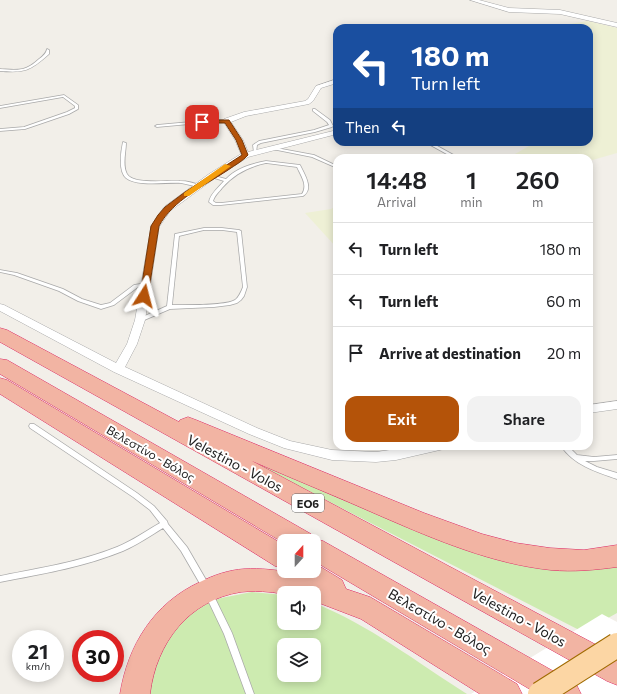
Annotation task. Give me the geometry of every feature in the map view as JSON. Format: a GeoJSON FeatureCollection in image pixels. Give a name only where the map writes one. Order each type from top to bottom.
{"type":"FeatureCollection","features":[{"type":"Feature","properties":{"kind":"highway","name":"Velestino - Volos"},"geometry":{"type":"LineString","coordinates":[[0,334],[617,671]]}},
{"type":"Feature","properties":{"kind":"highway","name":"Βελεστίνο - Βόλος"},"geometry":{"type":"LineString","coordinates":[[0,365],[290,534]]}},
{"type":"Feature","properties":{"kind":"highway"},"geometry":{"type":"LineString","coordinates":[[0,385],[277,554]]}},
{"type":"Feature","properties":{"kind":"highway"},"geometry":{"type":"LineString","coordinates":[[91,385],[470,541],[517,554],[555,560],[592,559],[617,556]]}},
{"type":"Feature","properties":{"kind":"highway","name":"Βελεστίνο - Βόλος"},"geometry":{"type":"LineString","coordinates":[[321,552],[566,694]]}},
{"type":"Feature","properties":{"kind":"highway"},"geometry":{"type":"LineString","coordinates":[[317,578],[507,694]]}},
{"type":"Feature","properties":{"kind":"highway"},"geometry":{"type":"LineString","coordinates":[[135,694],[140,667],[158,631],[175,612],[206,591],[239,580],[274,580],[324,593],[371,611]]}},
{"type":"Feature","properties":{"kind":"main road"},"geometry":{"type":"LineString","coordinates":[[540,694],[617,645]]}},
{"type":"Feature","properties":{"kind":"street"},"geometry":{"type":"LineString","coordinates":[[473,0],[509,10],[560,12],[617,26]]}},
{"type":"Feature","properties":{"kind":"street"},"geometry":{"type":"LineString","coordinates":[[245,155],[239,140],[227,121],[244,114],[307,103],[318,87],[322,84],[333,82]]}},
{"type":"Feature","properties":{"kind":"street"},"geometry":{"type":"LineString","coordinates":[[118,369],[132,344],[140,320],[155,226],[167,209],[212,176],[245,155],[333,133]]}},
{"type":"Feature","properties":{"kind":"street"},"geometry":{"type":"LineString","coordinates":[[0,307],[118,369],[288,446],[332,455],[376,457],[420,450]]}},
{"type":"Feature","properties":{"kind":"street"},"geometry":{"type":"LineString","coordinates":[[593,408],[617,405]]}},
{"type":"Feature","properties":{"kind":"lane"},"geometry":{"type":"LineString","coordinates":[[0,70],[28,70],[48,53],[48,50]]}},
{"type":"Feature","properties":{"kind":"lane"},"geometry":{"type":"LineString","coordinates":[[0,107],[64,96],[77,106],[77,108],[68,113],[24,128],[0,130]]}},
{"type":"Feature","properties":{"kind":"lane"},"geometry":{"type":"LineString","coordinates":[[255,152],[255,145],[260,142],[331,126],[329,121],[322,114],[314,110]]}},
{"type":"Feature","properties":{"kind":"lane"},"geometry":{"type":"LineString","coordinates":[[157,126],[227,121]]}},
{"type":"Feature","properties":{"kind":"lane"},"geometry":{"type":"LineString","coordinates":[[124,143],[124,169],[125,175],[129,179],[144,182],[176,182],[199,186]]}},
{"type":"Feature","properties":{"kind":"lane"},"geometry":{"type":"LineString","coordinates":[[434,146],[450,154]]}},
{"type":"Feature","properties":{"kind":"lane"},"geometry":{"type":"LineString","coordinates":[[272,148],[313,156],[333,165]]}},
{"type":"Feature","properties":{"kind":"lane"},"geometry":{"type":"LineString","coordinates":[[279,162],[298,166],[308,190],[303,196],[221,204],[213,203],[210,200],[226,180],[241,169],[254,164],[279,162]]}},
{"type":"Feature","properties":{"kind":"lane"},"geometry":{"type":"LineString","coordinates":[[212,176],[226,180]]}},
{"type":"Feature","properties":{"kind":"lane"},"geometry":{"type":"LineString","coordinates":[[140,320],[169,307],[234,302],[242,295],[245,287],[239,231],[209,228],[177,235],[169,307]]}},
{"type":"Feature","properties":{"kind":"lane"},"geometry":{"type":"LineString","coordinates":[[0,271],[15,274],[101,307],[112,304],[136,286],[146,284]]}},
{"type":"Feature","properties":{"kind":"lane"},"geometry":{"type":"LineString","coordinates":[[32,426],[135,495],[152,508],[165,523],[184,549],[228,633],[250,694]]}},
{"type":"Feature","properties":{"kind":"lane"},"geometry":{"type":"LineString","coordinates":[[568,450],[573,456],[586,465],[617,476]]}},
{"type":"Feature","properties":{"kind":"lane"},"geometry":{"type":"LineString","coordinates":[[573,456],[594,459],[617,457]]}},
{"type":"Feature","properties":{"kind":"lane"},"geometry":{"type":"LineString","coordinates":[[0,579],[90,558],[119,549],[139,540],[165,523]]}},
{"type":"Feature","properties":{"kind":"green space"},"geometry":{"type":"Polygon","coordinates":[[[588,21],[617,28],[617,153],[593,160],[593,154],[515,154],[529,146],[593,146],[593,24],[569,24],[588,21]]]}},
{"type":"Feature","properties":{"kind":"green space"},"geometry":{"type":"Polygon","coordinates":[[[333,208],[333,244],[305,213],[333,208]]]}},
{"type":"Feature","properties":{"kind":"green space"},"geometry":{"type":"Polygon","coordinates":[[[246,459],[446,540],[617,565],[617,613],[583,632],[246,459]]]}},
{"type":"Feature","properties":{"kind":"green space"},"geometry":{"type":"Polygon","coordinates":[[[252,592],[277,594],[277,630],[321,630],[321,606],[373,633],[467,694],[148,694],[154,663],[177,623],[207,603],[221,598],[252,592]]]}},
{"type":"Feature","properties":{"kind":"pier"},"geometry":{"type":"Polygon","coordinates":[[[602,614],[617,622],[617,694],[471,694],[602,614]]]}},
{"type":"Feature","properties":{"kind":"slow traffic"},"geometry":{"type":"LineString","coordinates":[[186,194],[228,166]]}},
{"type":"Feature","properties":{"kind":"route"},"geometry":{"type":"LineString","coordinates":[[144,296],[155,226],[161,216],[167,209],[187,194],[245,155],[239,140],[227,121],[202,122]]}}]}
